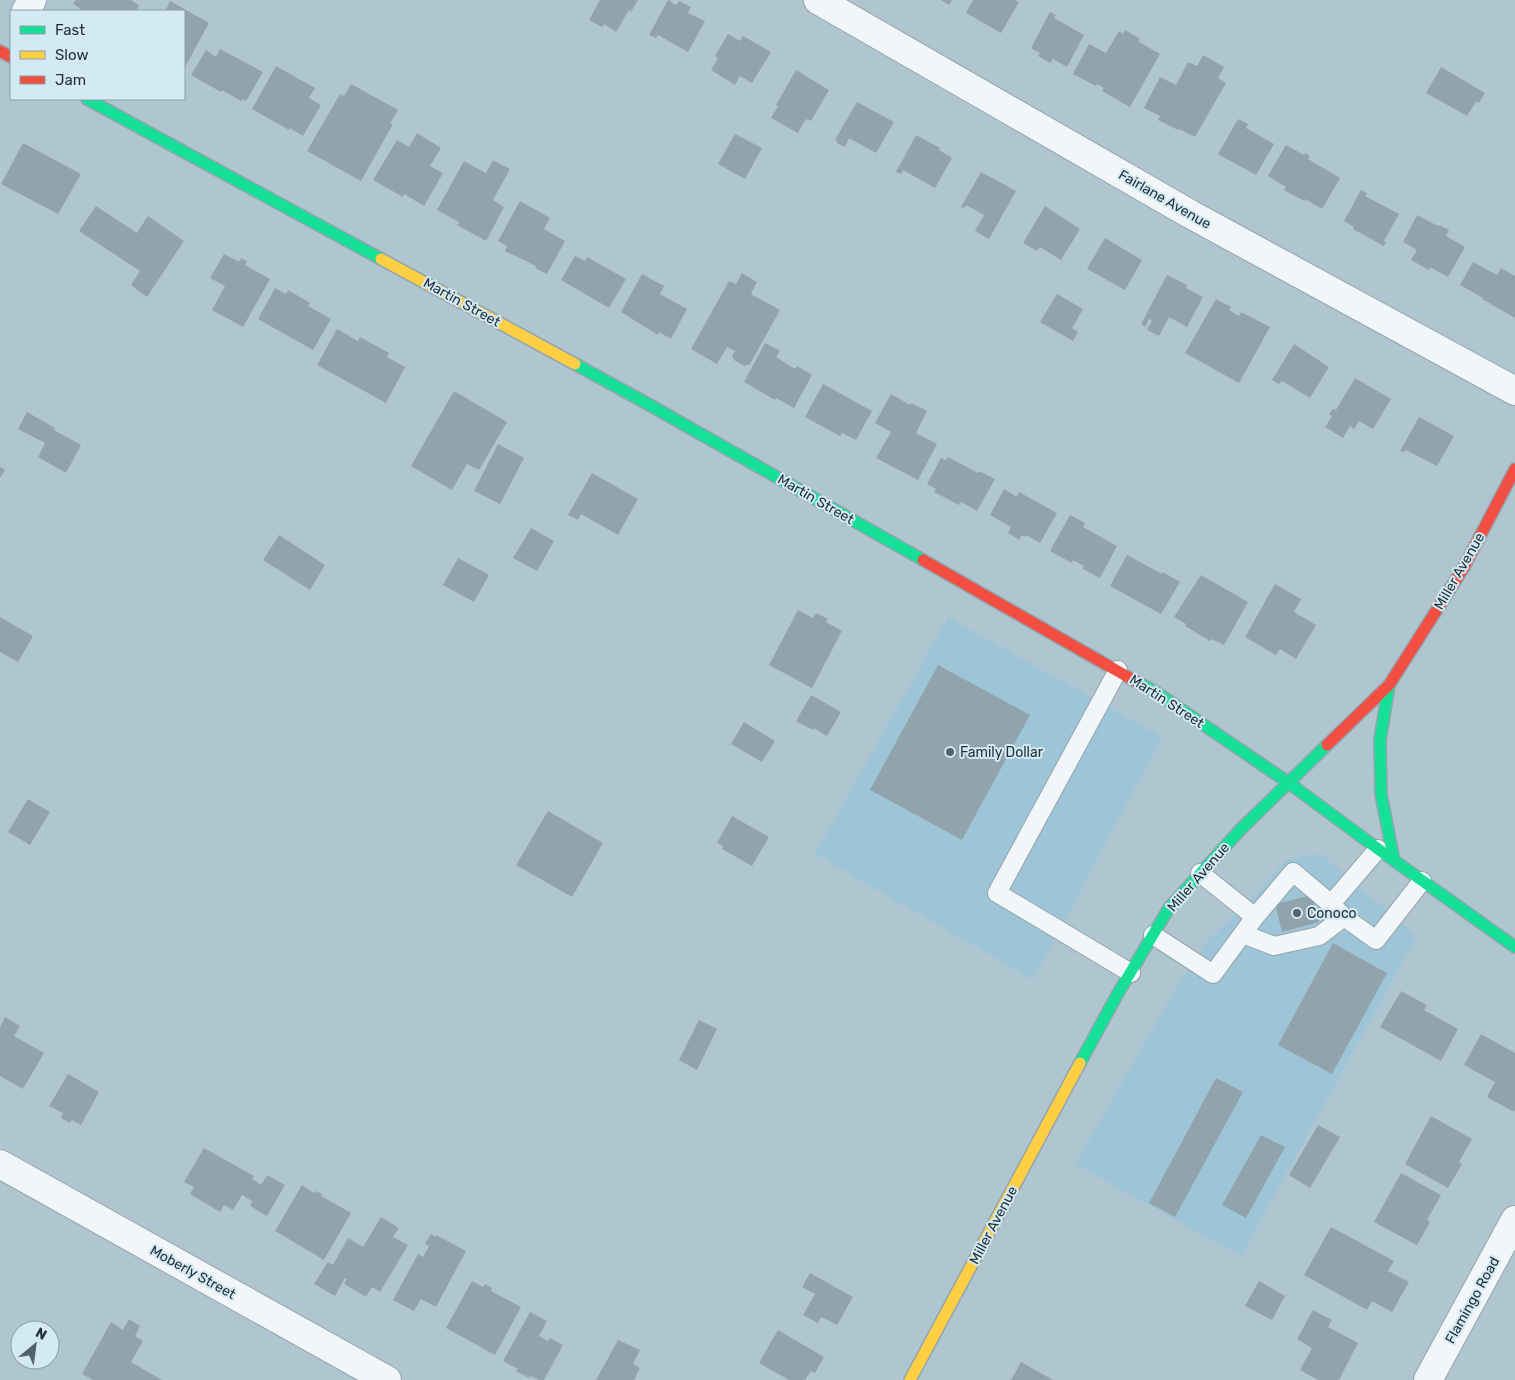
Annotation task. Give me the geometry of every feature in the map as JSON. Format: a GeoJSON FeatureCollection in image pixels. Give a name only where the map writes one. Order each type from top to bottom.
{"type":"FeatureCollection","features":[{"type":"Feature","properties":{"kind":"street","name":"Fairlane Avenue"},"geometry":{"type":"LineString","coordinates":[[818,0],[1190,214],[1515,392]]}},
{"type":"Feature","properties":{"kind":"street","name":"Martin Street"},"geometry":{"type":"LineString","coordinates":[[89,100],[646,403],[1157,693],[1289,783],[1515,947]]}},
{"type":"Feature","properties":{"kind":"street","name":"Miller Avenue"},"geometry":{"type":"LineString","coordinates":[[910,1380],[1131,973],[1169,908],[1241,829],[1389,685],[1464,567],[1515,469]]}},
{"type":"Feature","properties":{"kind":"street"},"geometry":{"type":"LineString","coordinates":[[1389,685],[1380,740],[1381,794],[1394,861]]}},
{"type":"Feature","properties":{"kind":"street","name":"Moberly Street"},"geometry":{"type":"LineString","coordinates":[[0,1164],[387,1380]]}},
{"type":"Feature","properties":{"kind":"street","name":"Flamingo Road"},"geometry":{"type":"LineString","coordinates":[[1428,1380],[1515,1220]]}},
{"type":"Feature","properties":{"kind":"lane"},"geometry":{"type":"LineString","coordinates":[[1118,670],[997,893],[1131,973]]}},
{"type":"Feature","properties":{"kind":"lane"},"geometry":{"type":"LineString","coordinates":[[1331,904],[1378,849]]}},
{"type":"Feature","properties":{"kind":"lane"},"geometry":{"type":"LineString","coordinates":[[1153,935],[1213,974],[1254,917],[1293,872],[1344,917],[1376,940],[1422,881]]}},
{"type":"Feature","properties":{"kind":"lane"},"geometry":{"type":"LineString","coordinates":[[1200,873],[1254,917]]}},
{"type":"Feature","properties":{"kind":"lane"},"geometry":{"type":"LineString","coordinates":[[1243,934],[1274,946],[1319,936],[1344,917]]}},
{"type":"Feature","properties":{"kind":"shaded area"},"geometry":{"type":"Polygon","coordinates":[[[948,617],[1162,737],[1033,980],[815,854],[948,617]]]}},
{"type":"Feature","properties":{"kind":"shaded area"},"geometry":{"type":"Polygon","coordinates":[[[1321,854],[1417,936],[1241,1256],[1075,1164],[1176,988],[1206,942],[1249,901],[1287,860],[1298,856],[1321,854]]]}},
{"type":"Feature","properties":{"kind":"building"},"geometry":{"type":"Polygon","coordinates":[[[76,0],[131,0],[139,5],[136,10],[80,10],[73,4],[76,0]]]}},
{"type":"Feature","properties":{"kind":"building"},"geometry":{"type":"Polygon","coordinates":[[[600,0],[638,0],[631,12],[629,10],[616,32],[604,24],[602,27],[589,20],[600,0]]]}},
{"type":"Feature","properties":{"kind":"building"},"geometry":{"type":"Polygon","coordinates":[[[668,0],[676,5],[679,1],[691,7],[688,13],[705,21],[688,52],[658,35],[656,38],[649,35],[668,0]]]}},
{"type":"Feature","properties":{"kind":"building"},"geometry":{"type":"Polygon","coordinates":[[[941,0],[952,0],[949,5],[941,0]]]}},
{"type":"Feature","properties":{"kind":"building"},"geometry":{"type":"Polygon","coordinates":[[[973,0],[1015,0],[1019,2],[1001,33],[966,13],[973,0]]]}},
{"type":"Feature","properties":{"kind":"building"},"geometry":{"type":"Polygon","coordinates":[[[170,1],[209,23],[185,67],[185,10],[166,10],[170,1]]]}},
{"type":"Feature","properties":{"kind":"building"},"geometry":{"type":"Polygon","coordinates":[[[1050,12],[1056,15],[1054,18],[1084,35],[1067,67],[1053,59],[1050,63],[1038,56],[1040,53],[1031,48],[1050,12]]]}},
{"type":"Feature","properties":{"kind":"building"},"geometry":{"type":"Polygon","coordinates":[[[1125,30],[1140,39],[1139,42],[1160,54],[1130,107],[1102,91],[1104,88],[1073,74],[1089,44],[1106,53],[1119,31],[1123,34],[1125,30]]]}},
{"type":"Feature","properties":{"kind":"building"},"geometry":{"type":"Polygon","coordinates":[[[728,34],[740,41],[743,36],[771,52],[752,83],[740,76],[735,85],[711,70],[718,58],[715,56],[728,34]]]}},
{"type":"Feature","properties":{"kind":"building"},"geometry":{"type":"Polygon","coordinates":[[[220,49],[263,72],[246,101],[243,99],[241,101],[222,90],[221,92],[191,75],[206,50],[216,57],[220,49]]]}},
{"type":"Feature","properties":{"kind":"building"},"geometry":{"type":"Polygon","coordinates":[[[1203,55],[1224,67],[1218,78],[1226,83],[1195,137],[1158,120],[1160,116],[1144,108],[1160,77],[1176,85],[1188,62],[1197,66],[1203,55]]]}},
{"type":"Feature","properties":{"kind":"building"},"geometry":{"type":"Polygon","coordinates":[[[276,66],[315,88],[309,98],[321,105],[303,136],[252,109],[276,66]]]}},
{"type":"Feature","properties":{"kind":"building"},"geometry":{"type":"Polygon","coordinates":[[[1441,67],[1485,93],[1479,103],[1476,102],[1467,116],[1426,93],[1441,67]]]}},
{"type":"Feature","properties":{"kind":"building"},"geometry":{"type":"Polygon","coordinates":[[[796,70],[829,90],[811,121],[806,119],[798,133],[771,118],[778,106],[776,105],[796,70]]]}},
{"type":"Feature","properties":{"kind":"building"},"geometry":{"type":"Polygon","coordinates":[[[351,84],[398,110],[390,123],[393,124],[361,181],[307,151],[340,94],[344,96],[351,84]]]}},
{"type":"Feature","properties":{"kind":"building"},"geometry":{"type":"Polygon","coordinates":[[[857,102],[894,122],[876,153],[849,138],[845,147],[835,140],[857,102]]]}},
{"type":"Feature","properties":{"kind":"building"},"geometry":{"type":"Polygon","coordinates":[[[1238,119],[1248,124],[1246,128],[1274,144],[1256,175],[1218,154],[1238,119]]]}},
{"type":"Feature","properties":{"kind":"building"},"geometry":{"type":"Polygon","coordinates":[[[417,133],[441,148],[430,166],[443,173],[424,206],[404,194],[403,197],[373,180],[397,140],[409,147],[417,133]]]}},
{"type":"Feature","properties":{"kind":"building"},"geometry":{"type":"Polygon","coordinates":[[[735,134],[762,148],[745,179],[718,164],[735,134]]]}},
{"type":"Feature","properties":{"kind":"building"},"geometry":{"type":"Polygon","coordinates":[[[916,135],[940,148],[939,150],[952,158],[935,188],[903,170],[901,174],[896,172],[916,135]]]}},
{"type":"Feature","properties":{"kind":"building"},"geometry":{"type":"Polygon","coordinates":[[[23,143],[81,174],[58,214],[1,184],[23,143]]]}},
{"type":"Feature","properties":{"kind":"building"},"geometry":{"type":"Polygon","coordinates":[[[1286,145],[1304,155],[1305,153],[1310,156],[1308,159],[1340,178],[1322,209],[1284,190],[1286,187],[1268,176],[1286,145]]]}},
{"type":"Feature","properties":{"kind":"building"},"geometry":{"type":"Polygon","coordinates":[[[493,160],[510,169],[493,200],[504,207],[486,241],[457,225],[459,222],[437,210],[464,161],[486,173],[493,160]]]}},
{"type":"Feature","properties":{"kind":"building"},"geometry":{"type":"Polygon","coordinates":[[[981,172],[1016,191],[989,239],[975,231],[984,215],[966,205],[964,208],[961,207],[981,172]]]}},
{"type":"Feature","properties":{"kind":"building"},"geometry":{"type":"Polygon","coordinates":[[[1361,190],[1367,193],[1365,196],[1399,214],[1384,241],[1386,242],[1384,246],[1353,229],[1354,227],[1344,221],[1361,190]]]}},
{"type":"Feature","properties":{"kind":"building"},"geometry":{"type":"Polygon","coordinates":[[[520,201],[550,218],[544,229],[565,241],[547,274],[535,268],[536,266],[505,251],[507,246],[498,241],[520,201]]]}},
{"type":"Feature","properties":{"kind":"building"},"geometry":{"type":"Polygon","coordinates":[[[96,206],[137,233],[148,216],[184,241],[147,297],[131,285],[140,271],[79,231],[96,206]]]}},
{"type":"Feature","properties":{"kind":"building"},"geometry":{"type":"Polygon","coordinates":[[[1045,206],[1080,229],[1061,260],[1040,247],[1037,251],[1023,243],[1045,206]]]}},
{"type":"Feature","properties":{"kind":"building"},"geometry":{"type":"Polygon","coordinates":[[[1417,215],[1449,230],[1446,236],[1465,247],[1448,277],[1430,267],[1429,270],[1411,260],[1417,250],[1403,242],[1417,215]]]}},
{"type":"Feature","properties":{"kind":"building"},"geometry":{"type":"Polygon","coordinates":[[[1105,238],[1142,260],[1125,290],[1087,269],[1105,238]]]}},
{"type":"Feature","properties":{"kind":"building"},"geometry":{"type":"Polygon","coordinates":[[[224,254],[239,262],[241,258],[247,261],[245,265],[270,279],[243,327],[212,310],[225,286],[210,278],[224,254]]]}},
{"type":"Feature","properties":{"kind":"building"},"geometry":{"type":"Polygon","coordinates":[[[575,256],[585,261],[587,257],[626,279],[609,308],[561,280],[575,256]]]}},
{"type":"Feature","properties":{"kind":"building"},"geometry":{"type":"Polygon","coordinates":[[[1473,262],[1497,275],[1501,268],[1515,276],[1515,318],[1460,285],[1473,262]]]}},
{"type":"Feature","properties":{"kind":"building"},"geometry":{"type":"Polygon","coordinates":[[[742,273],[757,282],[751,294],[780,310],[750,364],[744,366],[734,360],[732,356],[735,351],[727,347],[717,364],[691,349],[729,281],[736,284],[742,273]]]}},
{"type":"Feature","properties":{"kind":"building"},"geometry":{"type":"Polygon","coordinates":[[[642,274],[664,286],[660,294],[687,309],[671,339],[659,332],[658,335],[621,312],[642,274]]]}},
{"type":"Feature","properties":{"kind":"building"},"geometry":{"type":"Polygon","coordinates":[[[1167,275],[1187,285],[1186,288],[1203,297],[1187,327],[1169,317],[1159,336],[1147,330],[1152,320],[1149,319],[1145,327],[1141,324],[1167,275]]]}},
{"type":"Feature","properties":{"kind":"building"},"geometry":{"type":"Polygon","coordinates":[[[275,288],[286,294],[288,290],[310,303],[308,306],[331,319],[313,350],[258,319],[275,288]]]}},
{"type":"Feature","properties":{"kind":"building"},"geometry":{"type":"Polygon","coordinates":[[[1057,294],[1083,309],[1072,328],[1078,332],[1073,341],[1040,322],[1057,294]]]}},
{"type":"Feature","properties":{"kind":"building"},"geometry":{"type":"Polygon","coordinates":[[[1216,299],[1231,307],[1229,310],[1239,316],[1241,312],[1270,327],[1239,383],[1185,353],[1216,299]]]}},
{"type":"Feature","properties":{"kind":"building"},"geometry":{"type":"Polygon","coordinates":[[[337,329],[358,341],[360,337],[389,353],[387,357],[405,367],[386,403],[317,365],[337,329]]]}},
{"type":"Feature","properties":{"kind":"building"},"geometry":{"type":"Polygon","coordinates":[[[765,343],[780,351],[776,357],[795,369],[797,366],[812,375],[794,408],[776,398],[775,400],[744,382],[765,343]]]}},
{"type":"Feature","properties":{"kind":"building"},"geometry":{"type":"Polygon","coordinates":[[[1294,344],[1329,367],[1310,398],[1282,381],[1279,384],[1272,380],[1294,344]]]}},
{"type":"Feature","properties":{"kind":"building"},"geometry":{"type":"Polygon","coordinates":[[[1355,378],[1391,399],[1373,429],[1359,421],[1354,429],[1350,426],[1343,438],[1325,427],[1332,416],[1329,414],[1333,409],[1336,410],[1355,378]]]}},
{"type":"Feature","properties":{"kind":"building"},"geometry":{"type":"Polygon","coordinates":[[[823,384],[872,411],[856,440],[842,433],[840,436],[805,417],[823,384]]]}},
{"type":"Feature","properties":{"kind":"building"},"geometry":{"type":"Polygon","coordinates":[[[454,391],[507,422],[479,470],[467,464],[452,490],[411,466],[454,391]]]}},
{"type":"Feature","properties":{"kind":"building"},"geometry":{"type":"Polygon","coordinates":[[[891,394],[910,405],[911,403],[927,411],[916,433],[937,444],[918,480],[876,458],[891,432],[875,423],[891,394]]]}},
{"type":"Feature","properties":{"kind":"building"},"geometry":{"type":"Polygon","coordinates":[[[27,412],[81,445],[66,473],[38,457],[45,443],[18,429],[27,412]]]}},
{"type":"Feature","properties":{"kind":"building"},"geometry":{"type":"Polygon","coordinates":[[[1419,417],[1454,436],[1437,466],[1406,450],[1405,452],[1400,451],[1419,417]]]}},
{"type":"Feature","properties":{"kind":"building"},"geometry":{"type":"Polygon","coordinates":[[[498,444],[524,458],[500,504],[474,491],[498,444]]]}},
{"type":"Feature","properties":{"kind":"building"},"geometry":{"type":"Polygon","coordinates":[[[948,457],[978,473],[979,471],[995,479],[977,511],[961,502],[959,505],[934,492],[936,489],[927,484],[941,458],[946,460],[948,457]]]}},
{"type":"Feature","properties":{"kind":"building"},"geometry":{"type":"Polygon","coordinates":[[[0,467],[5,470],[0,478],[0,467]]]}},
{"type":"Feature","properties":{"kind":"building"},"geometry":{"type":"Polygon","coordinates":[[[592,473],[638,499],[618,535],[581,514],[578,520],[568,515],[592,473]]]}},
{"type":"Feature","properties":{"kind":"building"},"geometry":{"type":"Polygon","coordinates":[[[1004,489],[1017,497],[1019,492],[1057,513],[1040,543],[1026,535],[1025,537],[1022,535],[1019,540],[1008,533],[1011,527],[990,515],[1004,489]]]}},
{"type":"Feature","properties":{"kind":"building"},"geometry":{"type":"Polygon","coordinates":[[[1070,515],[1085,523],[1083,527],[1117,546],[1100,578],[1083,569],[1084,566],[1073,560],[1072,563],[1050,551],[1070,515]]]}},
{"type":"Feature","properties":{"kind":"building"},"geometry":{"type":"Polygon","coordinates":[[[531,528],[554,541],[537,571],[513,558],[531,528]]]}},
{"type":"Feature","properties":{"kind":"building"},"geometry":{"type":"Polygon","coordinates":[[[279,535],[325,565],[310,590],[263,560],[279,535]]]}},
{"type":"Feature","properties":{"kind":"building"},"geometry":{"type":"Polygon","coordinates":[[[1127,555],[1180,582],[1161,614],[1110,586],[1127,555]]]}},
{"type":"Feature","properties":{"kind":"building"},"geometry":{"type":"Polygon","coordinates":[[[458,558],[489,575],[474,602],[443,585],[458,558]]]}},
{"type":"Feature","properties":{"kind":"building"},"geometry":{"type":"Polygon","coordinates":[[[1201,575],[1248,602],[1224,645],[1211,639],[1210,641],[1174,617],[1201,575]]]}},
{"type":"Feature","properties":{"kind":"building"},"geometry":{"type":"Polygon","coordinates":[[[1275,584],[1301,599],[1294,612],[1316,625],[1296,659],[1280,649],[1276,655],[1245,637],[1275,584]]]}},
{"type":"Feature","properties":{"kind":"building"},"geometry":{"type":"Polygon","coordinates":[[[798,610],[813,618],[816,613],[828,619],[826,622],[842,631],[812,688],[769,665],[798,610]]]}},
{"type":"Feature","properties":{"kind":"building"},"geometry":{"type":"Polygon","coordinates":[[[0,617],[33,636],[18,662],[0,652],[0,617]]]}},
{"type":"Feature","properties":{"kind":"building","name":"Family Dollar"},"geometry":{"type":"Polygon","coordinates":[[[938,665],[1030,715],[962,840],[870,790],[938,665]]]}},
{"type":"Feature","properties":{"kind":"building"},"geometry":{"type":"Polygon","coordinates":[[[811,695],[841,712],[827,736],[814,728],[813,730],[796,721],[811,695]]]}},
{"type":"Feature","properties":{"kind":"building"},"geometry":{"type":"Polygon","coordinates":[[[744,722],[775,741],[762,762],[731,744],[744,722]]]}},
{"type":"Feature","properties":{"kind":"building"},"geometry":{"type":"Polygon","coordinates":[[[28,799],[50,812],[30,845],[8,832],[28,799]]]}},
{"type":"Feature","properties":{"kind":"building"},"geometry":{"type":"Polygon","coordinates":[[[548,811],[603,843],[572,897],[516,865],[548,811]]]}},
{"type":"Feature","properties":{"kind":"building"},"geometry":{"type":"Polygon","coordinates":[[[732,816],[769,837],[752,866],[722,849],[723,846],[717,843],[732,816]]]}},
{"type":"Feature","properties":{"kind":"building","name":"Conoco"},"geometry":{"type":"Polygon","coordinates":[[[1312,895],[1319,922],[1282,932],[1275,904],[1312,895]]]}},
{"type":"Feature","properties":{"kind":"building"},"geometry":{"type":"Polygon","coordinates":[[[1333,943],[1387,973],[1332,1074],[1278,1045],[1333,943]]]}},
{"type":"Feature","properties":{"kind":"building"},"geometry":{"type":"Polygon","coordinates":[[[1401,991],[1427,1005],[1424,1010],[1458,1029],[1441,1061],[1380,1027],[1401,991]]]}},
{"type":"Feature","properties":{"kind":"building"},"geometry":{"type":"Polygon","coordinates":[[[5,1017],[20,1026],[14,1036],[44,1053],[23,1089],[0,1076],[0,1027],[5,1017]]]}},
{"type":"Feature","properties":{"kind":"building"},"geometry":{"type":"Polygon","coordinates":[[[699,1020],[717,1029],[697,1070],[679,1060],[699,1020]]]}},
{"type":"Feature","properties":{"kind":"building"},"geometry":{"type":"Polygon","coordinates":[[[1481,1034],[1515,1053],[1514,1112],[1487,1097],[1495,1082],[1464,1065],[1481,1034]]]}},
{"type":"Feature","properties":{"kind":"building"},"geometry":{"type":"Polygon","coordinates":[[[68,1074],[99,1092],[81,1125],[72,1120],[70,1123],[61,1118],[63,1113],[49,1106],[68,1074]]]}},
{"type":"Feature","properties":{"kind":"building"},"geometry":{"type":"Polygon","coordinates":[[[1216,1078],[1243,1092],[1175,1217],[1149,1203],[1216,1078]]]}},
{"type":"Feature","properties":{"kind":"building"},"geometry":{"type":"Polygon","coordinates":[[[1431,1116],[1472,1139],[1459,1162],[1462,1164],[1448,1188],[1405,1164],[1431,1116]]]}},
{"type":"Feature","properties":{"kind":"building"},"geometry":{"type":"Polygon","coordinates":[[[1318,1125],[1340,1137],[1310,1188],[1289,1175],[1318,1125]]]}},
{"type":"Feature","properties":{"kind":"building"},"geometry":{"type":"Polygon","coordinates":[[[1261,1135],[1285,1147],[1246,1218],[1222,1205],[1261,1135]]]}},
{"type":"Feature","properties":{"kind":"building"},"geometry":{"type":"Polygon","coordinates":[[[204,1148],[254,1176],[252,1179],[261,1185],[267,1175],[285,1185],[267,1216],[250,1206],[252,1201],[242,1195],[233,1210],[224,1205],[220,1212],[190,1194],[194,1187],[184,1182],[204,1148]]]}},
{"type":"Feature","properties":{"kind":"building"},"geometry":{"type":"Polygon","coordinates":[[[1401,1173],[1441,1195],[1427,1220],[1430,1222],[1417,1245],[1374,1222],[1401,1173]]]}},
{"type":"Feature","properties":{"kind":"building"},"geometry":{"type":"Polygon","coordinates":[[[302,1185],[314,1193],[316,1191],[322,1194],[321,1196],[351,1213],[324,1260],[275,1231],[302,1185]]]}},
{"type":"Feature","properties":{"kind":"building"},"geometry":{"type":"Polygon","coordinates":[[[381,1217],[399,1228],[393,1237],[408,1245],[380,1292],[372,1287],[366,1297],[344,1284],[347,1279],[345,1278],[335,1296],[314,1284],[328,1262],[333,1265],[348,1238],[363,1247],[381,1217]]]}},
{"type":"Feature","properties":{"kind":"building"},"geometry":{"type":"Polygon","coordinates":[[[1331,1227],[1394,1261],[1388,1271],[1409,1282],[1392,1312],[1372,1301],[1367,1310],[1304,1275],[1331,1227]]]}},
{"type":"Feature","properties":{"kind":"building"},"geometry":{"type":"Polygon","coordinates":[[[431,1234],[466,1251],[436,1307],[421,1299],[414,1311],[393,1300],[418,1254],[423,1257],[429,1246],[425,1244],[431,1234]]]}},
{"type":"Feature","properties":{"kind":"building"},"geometry":{"type":"Polygon","coordinates":[[[810,1273],[853,1297],[837,1325],[821,1317],[818,1323],[803,1315],[815,1294],[802,1287],[810,1273]]]}},
{"type":"Feature","properties":{"kind":"building"},"geometry":{"type":"Polygon","coordinates":[[[472,1281],[483,1287],[485,1284],[492,1288],[491,1291],[521,1307],[495,1355],[446,1328],[472,1281]]]}},
{"type":"Feature","properties":{"kind":"building"},"geometry":{"type":"Polygon","coordinates":[[[1259,1281],[1285,1296],[1272,1320],[1245,1306],[1259,1281]]]}},
{"type":"Feature","properties":{"kind":"building"},"geometry":{"type":"Polygon","coordinates":[[[1313,1310],[1332,1320],[1328,1327],[1358,1343],[1339,1380],[1318,1380],[1300,1370],[1312,1348],[1297,1339],[1313,1310]]]}},
{"type":"Feature","properties":{"kind":"building"},"geometry":{"type":"Polygon","coordinates":[[[530,1312],[547,1321],[539,1336],[548,1341],[550,1338],[563,1345],[544,1380],[530,1376],[529,1378],[516,1371],[518,1369],[503,1361],[530,1312]]]}},
{"type":"Feature","properties":{"kind":"building"},"geometry":{"type":"Polygon","coordinates":[[[129,1319],[140,1326],[135,1336],[143,1341],[131,1362],[162,1380],[93,1380],[82,1374],[111,1322],[123,1330],[129,1319]]]}},
{"type":"Feature","properties":{"kind":"building"},"geometry":{"type":"Polygon","coordinates":[[[778,1330],[824,1357],[815,1373],[811,1371],[805,1380],[789,1380],[759,1363],[778,1330]]]}},
{"type":"Feature","properties":{"kind":"building"},"geometry":{"type":"Polygon","coordinates":[[[618,1340],[640,1350],[633,1364],[640,1368],[634,1380],[596,1380],[618,1340]]]}},
{"type":"Feature","properties":{"kind":"building"},"geometry":{"type":"Polygon","coordinates":[[[1021,1362],[1053,1380],[1011,1380],[1021,1362]]]}},
{"type":"Feature","properties":{"kind":"traffic: fast"},"geometry":{"type":"LineString","coordinates":[[89,100],[381,259]]}},
{"type":"Feature","properties":{"kind":"traffic: fast"},"geometry":{"type":"LineString","coordinates":[[575,364],[923,560]]}},
{"type":"Feature","properties":{"kind":"traffic: fast"},"geometry":{"type":"LineString","coordinates":[[1135,681],[1157,693],[1289,783],[1515,947]]}},
{"type":"Feature","properties":{"kind":"traffic: fast"},"geometry":{"type":"LineString","coordinates":[[1389,685],[1380,740],[1381,794],[1394,861]]}},
{"type":"Feature","properties":{"kind":"traffic: fast"},"geometry":{"type":"LineString","coordinates":[[1080,1063],[1117,995],[1169,908],[1241,829],[1327,745]]}},
{"type":"Feature","properties":{"kind":"traffic: slow"},"geometry":{"type":"LineString","coordinates":[[381,259],[575,364]]}},
{"type":"Feature","properties":{"kind":"traffic: slow"},"geometry":{"type":"LineString","coordinates":[[910,1380],[1080,1063]]}},
{"type":"Feature","properties":{"kind":"traffic: jam"},"geometry":{"type":"LineString","coordinates":[[0,51],[10,56]]}},
{"type":"Feature","properties":{"kind":"traffic: jam"},"geometry":{"type":"LineString","coordinates":[[1327,745],[1389,685],[1464,567],[1515,469]]}},
{"type":"Feature","properties":{"kind":"traffic: jam"},"geometry":{"type":"LineString","coordinates":[[923,560],[1135,681]]}},
{"type":"Feature","properties":{"kind":"place","name":"Family Dollar"},"geometry":{"type":"Point","coordinates":[950,752]}},
{"type":"Feature","properties":{"kind":"place","name":"Conoco"},"geometry":{"type":"Point","coordinates":[1297,913]}}]}
